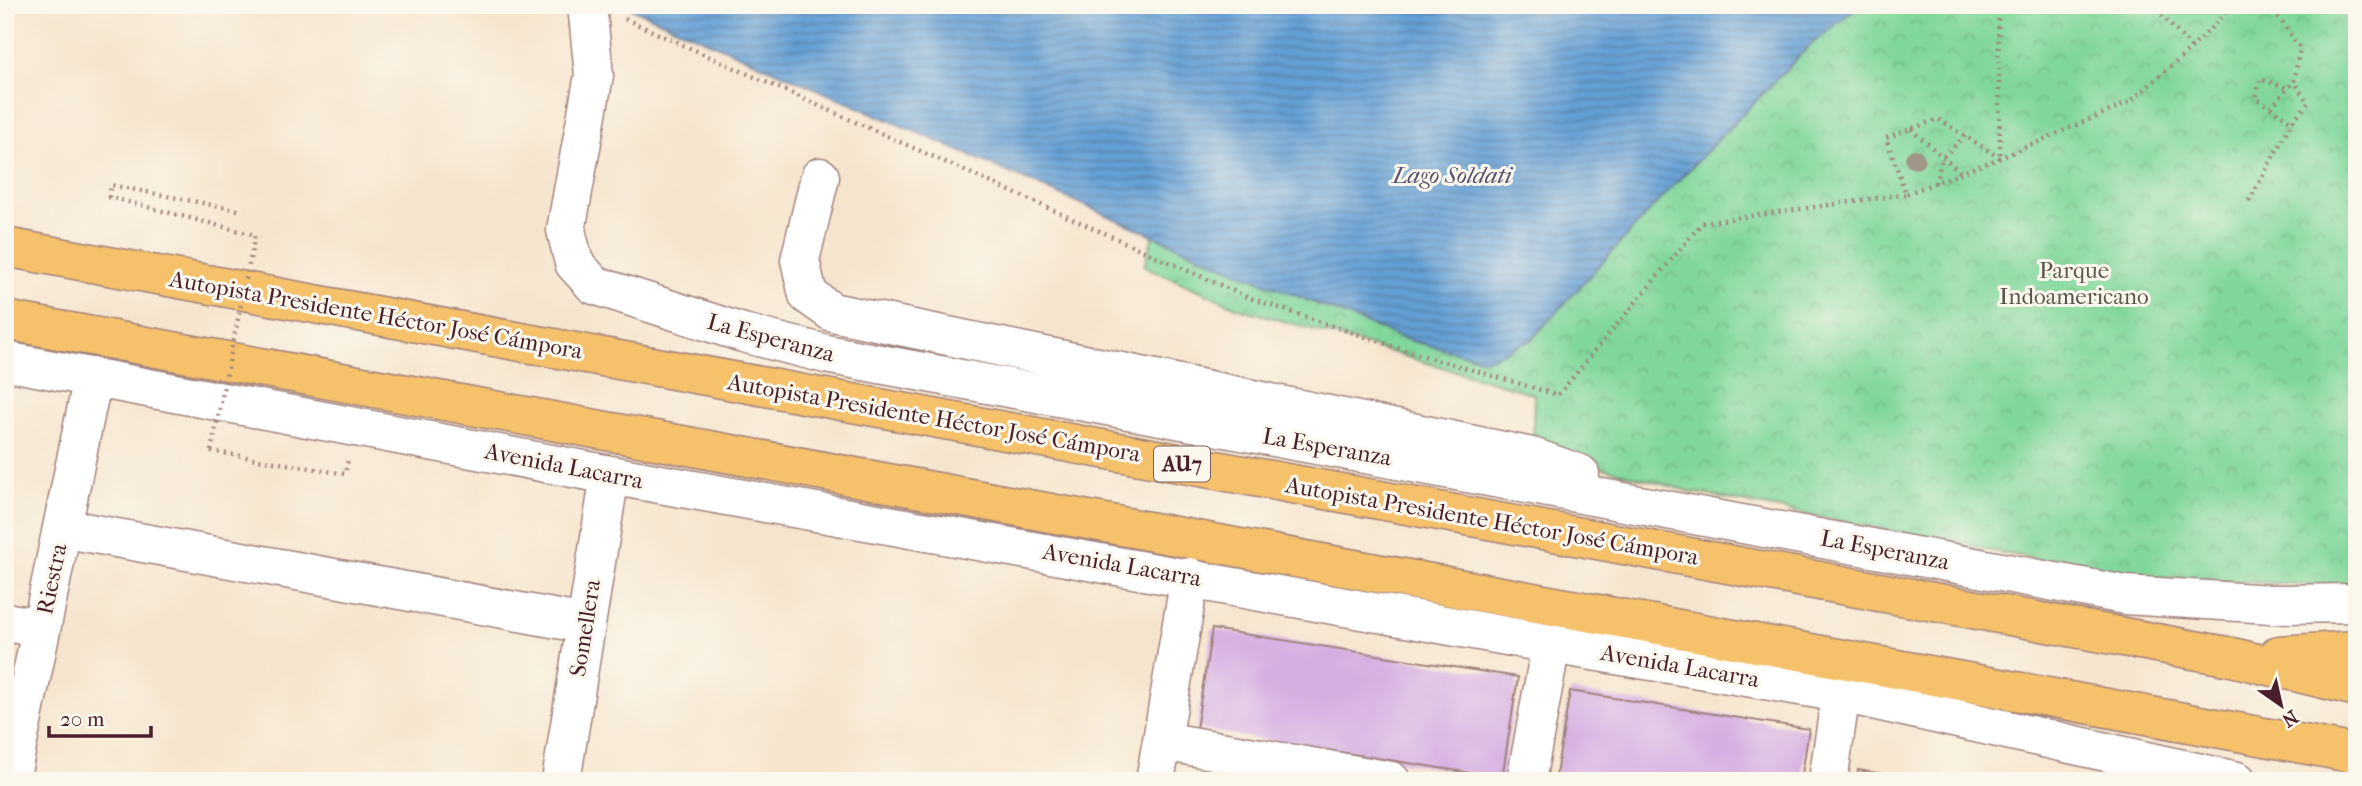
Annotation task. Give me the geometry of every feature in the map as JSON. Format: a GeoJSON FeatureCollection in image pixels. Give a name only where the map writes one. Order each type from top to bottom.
{"type":"FeatureCollection","features":[{"type":"Feature","properties":{"kind":"highway","name":"Autopista Presidente Héctor José Cámpora"},"geometry":{"type":"LineString","coordinates":[[5,247],[2232,657],[2357,687]]}},
{"type":"Feature","properties":{"kind":"highway"},"geometry":{"type":"LineString","coordinates":[[5,320],[2357,754]]}},
{"type":"Feature","properties":{"kind":"highway"},"geometry":{"type":"LineString","coordinates":[[2232,657],[2357,650]]}},
{"type":"Feature","properties":{"kind":"street","name":"La Esperanza"},"geometry":{"type":"LineString","coordinates":[[588,7],[594,75],[566,230],[574,263],[594,285],[743,334],[826,354],[2125,595],[2271,604],[2357,603]]}},
{"type":"Feature","properties":{"kind":"street"},"geometry":{"type":"LineString","coordinates":[[820,177],[800,260],[808,295],[832,312],[1532,457],[1708,517]]}},
{"type":"Feature","properties":{"kind":"street","name":"Avenida Lacarra"},"geometry":{"type":"LineString","coordinates":[[5,361],[610,474],[1551,644],[1841,693],[2237,781]]}},
{"type":"Feature","properties":{"kind":"street","name":"Riestra"},"geometry":{"type":"LineString","coordinates":[[10,781],[23,625],[62,528],[93,377]]}},
{"type":"Feature","properties":{"kind":"street","name":"Somellera"},"geometry":{"type":"LineString","coordinates":[[561,781],[610,474]]}},
{"type":"Feature","properties":{"kind":"street"},"geometry":{"type":"LineString","coordinates":[[62,528],[585,624]]}},
{"type":"Feature","properties":{"kind":"street"},"geometry":{"type":"LineString","coordinates":[[1155,781],[1190,577]]}},
{"type":"Feature","properties":{"kind":"street"},"geometry":{"type":"LineString","coordinates":[[1526,781],[1551,644]]}},
{"type":"Feature","properties":{"kind":"street"},"geometry":{"type":"LineString","coordinates":[[1828,781],[1841,693]]}},
{"type":"Feature","properties":{"kind":"street"},"geometry":{"type":"LineString","coordinates":[[1162,741],[1391,781]]}},
{"type":"Feature","properties":{"kind":"path"},"geometry":{"type":"LineString","coordinates":[[1998,5],[2000,158]]}},
{"type":"Feature","properties":{"kind":"path"},"geometry":{"type":"LineString","coordinates":[[2152,5],[2192,48]]}},
{"type":"Feature","properties":{"kind":"path"},"geometry":{"type":"LineString","coordinates":[[588,7],[635,21],[1247,297],[1401,349],[1558,395],[1702,223],[1906,194],[2000,158],[2130,102],[2192,48],[2233,5]]}},
{"type":"Feature","properties":{"kind":"path"},"geometry":{"type":"LineString","coordinates":[[2270,5],[2300,48],[2294,81],[2271,107]]}},
{"type":"Feature","properties":{"kind":"path"},"geometry":{"type":"LineString","coordinates":[[2288,88],[2260,79],[2256,98],[2292,122]]}},
{"type":"Feature","properties":{"kind":"path"},"geometry":{"type":"LineString","coordinates":[[2249,201],[2292,122],[2308,103],[2294,81]]}},
{"type":"Feature","properties":{"kind":"path"},"geometry":{"type":"LineString","coordinates":[[1906,194],[1886,138],[1938,119],[2000,158]]}},
{"type":"Feature","properties":{"kind":"path"},"geometry":{"type":"LineString","coordinates":[[1911,129],[1961,173]]}},
{"type":"Feature","properties":{"kind":"path"},"geometry":{"type":"LineString","coordinates":[[1936,183],[1943,157],[1965,136]]}},
{"type":"Feature","properties":{"kind":"path"},"geometry":{"type":"LineString","coordinates":[[238,210],[111,185],[108,197],[255,235],[211,451],[345,474],[348,460]]}},
{"type":"Feature","properties":{"kind":"green space","name":"Parque Indoamericano"},"geometry":{"type":"Polygon","coordinates":[[[1859,5],[2357,5],[2357,587],[2120,576],[1692,492],[1533,449],[1534,394],[1239,308],[1144,266],[1153,235],[1405,339],[1486,360],[1668,191],[1808,47],[1859,5]]]}},
{"type":"Feature","properties":{"kind":"water","name":"Lago Soldati"},"geometry":{"type":"Polygon","coordinates":[[[624,5],[1859,5],[1808,47],[1668,191],[1531,340],[1486,360],[1405,339],[1242,274],[624,5]]]}},
{"type":"Feature","properties":{"kind":"building"},"geometry":{"type":"Polygon","coordinates":[[[1212,629],[1518,677],[1502,778],[1196,729],[1212,629]]]}},
{"type":"Feature","properties":{"kind":"building"},"geometry":{"type":"Polygon","coordinates":[[[1570,691],[1809,729],[1801,781],[1555,781],[1570,691]]]}},
{"type":"Feature","properties":{"kind":"building"},"geometry":{"type":"Polygon","coordinates":[[[1858,770],[1916,779],[1916,781],[1857,781],[1858,770]]]}},
{"type":"Feature","properties":{"kind":"building"},"geometry":{"type":"Polygon","coordinates":[[[1186,776],[1207,779],[1207,781],[1185,781],[1186,776]]]}}]}
